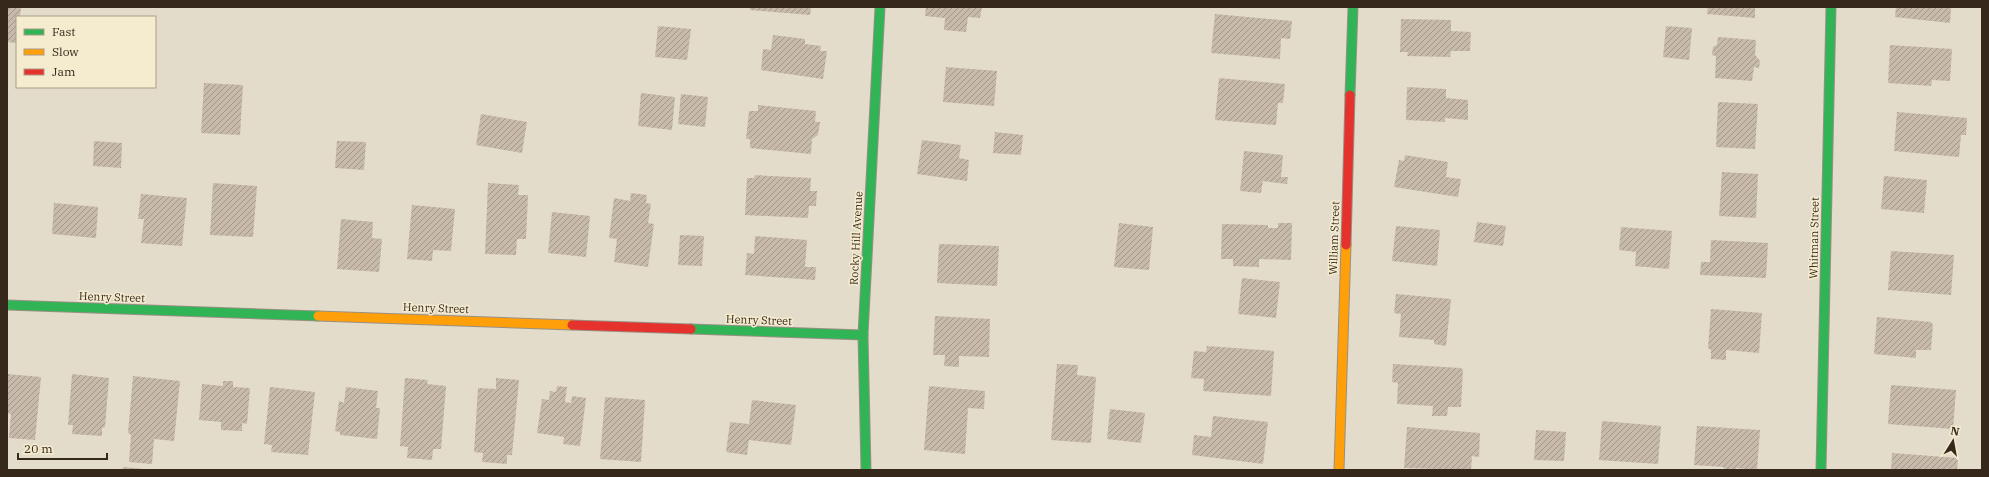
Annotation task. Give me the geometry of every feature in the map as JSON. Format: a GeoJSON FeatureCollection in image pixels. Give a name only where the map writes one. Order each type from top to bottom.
{"type":"FeatureCollection","features":[{"type":"Feature","properties":{"kind":"street","name":"Rocky Hill Avenue"},"geometry":{"type":"LineString","coordinates":[[866,470],[863,335],[880,7]]}},
{"type":"Feature","properties":{"kind":"street","name":"William Street"},"geometry":{"type":"LineString","coordinates":[[1339,470],[1353,7]]}},
{"type":"Feature","properties":{"kind":"street","name":"Whitman Street"},"geometry":{"type":"LineString","coordinates":[[1821,470],[1831,7]]}},
{"type":"Feature","properties":{"kind":"street","name":"Henry Street"},"geometry":{"type":"LineString","coordinates":[[7,305],[863,335]]}},
{"type":"Feature","properties":{"kind":"building"},"geometry":{"type":"Polygon","coordinates":[[[7,7],[21,7],[20,16],[16,16],[16,43],[7,42],[7,7]]]}},
{"type":"Feature","properties":{"kind":"building"},"geometry":{"type":"Polygon","coordinates":[[[750,7],[811,7],[810,15],[750,10],[750,7]]]}},
{"type":"Feature","properties":{"kind":"building"},"geometry":{"type":"Polygon","coordinates":[[[926,7],[982,7],[980,18],[968,17],[966,32],[944,30],[945,18],[925,16],[926,7]]]}},
{"type":"Feature","properties":{"kind":"building"},"geometry":{"type":"Polygon","coordinates":[[[1708,7],[1755,7],[1755,18],[1707,14],[1708,7]]]}},
{"type":"Feature","properties":{"kind":"building"},"geometry":{"type":"Polygon","coordinates":[[[1896,7],[1951,7],[1950,23],[1895,17],[1896,7]]]}},
{"type":"Feature","properties":{"kind":"building"},"geometry":{"type":"Polygon","coordinates":[[[1215,14],[1292,21],[1290,39],[1281,38],[1280,59],[1211,53],[1215,14]]]}},
{"type":"Feature","properties":{"kind":"building"},"geometry":{"type":"Polygon","coordinates":[[[1401,19],[1451,20],[1451,31],[1471,32],[1470,51],[1451,51],[1450,57],[1407,56],[1408,52],[1400,52],[1401,19]]]}},
{"type":"Feature","properties":{"kind":"building"},"geometry":{"type":"Polygon","coordinates":[[[658,26],[691,29],[687,60],[655,57],[658,26]]]}},
{"type":"Feature","properties":{"kind":"building"},"geometry":{"type":"Polygon","coordinates":[[[1666,26],[1692,28],[1689,60],[1663,57],[1666,26]]]}},
{"type":"Feature","properties":{"kind":"building"},"geometry":{"type":"Polygon","coordinates":[[[773,35],[805,39],[805,44],[821,46],[820,51],[827,51],[823,79],[761,70],[763,49],[771,50],[773,35]]]}},
{"type":"Feature","properties":{"kind":"building"},"geometry":{"type":"Polygon","coordinates":[[[1718,37],[1756,40],[1755,55],[1760,61],[1759,68],[1754,67],[1752,81],[1715,78],[1716,56],[1712,55],[1713,47],[1717,45],[1718,37]]]}},
{"type":"Feature","properties":{"kind":"building"},"geometry":{"type":"Polygon","coordinates":[[[1890,45],[1952,49],[1950,81],[1932,80],[1931,86],[1888,83],[1890,45]]]}},
{"type":"Feature","properties":{"kind":"building"},"geometry":{"type":"Polygon","coordinates":[[[946,67],[997,71],[994,106],[943,102],[946,67]]]}},
{"type":"Feature","properties":{"kind":"building"},"geometry":{"type":"Polygon","coordinates":[[[1219,78],[1285,84],[1283,103],[1278,103],[1276,125],[1215,120],[1219,78]]]}},
{"type":"Feature","properties":{"kind":"building"},"geometry":{"type":"Polygon","coordinates":[[[204,83],[243,85],[240,135],[201,133],[204,83]]]}},
{"type":"Feature","properties":{"kind":"building"},"geometry":{"type":"Polygon","coordinates":[[[1407,87],[1446,89],[1446,98],[1468,100],[1468,120],[1445,118],[1445,122],[1406,120],[1407,87]]]}},
{"type":"Feature","properties":{"kind":"building"},"geometry":{"type":"Polygon","coordinates":[[[641,93],[675,97],[672,130],[638,126],[641,93]]]}},
{"type":"Feature","properties":{"kind":"building"},"geometry":{"type":"Polygon","coordinates":[[[681,94],[708,97],[705,127],[678,124],[681,94]]]}},
{"type":"Feature","properties":{"kind":"building"},"geometry":{"type":"Polygon","coordinates":[[[1718,102],[1758,104],[1755,149],[1716,147],[1718,102]]]}},
{"type":"Feature","properties":{"kind":"building"},"geometry":{"type":"Polygon","coordinates":[[[758,105],[816,111],[815,122],[820,122],[818,135],[812,139],[811,154],[750,148],[750,139],[746,139],[749,111],[758,111],[758,105]]]}},
{"type":"Feature","properties":{"kind":"building"},"geometry":{"type":"Polygon","coordinates":[[[1897,112],[1967,118],[1966,135],[1961,135],[1959,157],[1894,151],[1897,112]]]}},
{"type":"Feature","properties":{"kind":"building"},"geometry":{"type":"Polygon","coordinates":[[[481,114],[527,122],[522,153],[476,145],[481,114]]]}},
{"type":"Feature","properties":{"kind":"building"},"geometry":{"type":"Polygon","coordinates":[[[995,132],[1023,135],[1021,155],[993,153],[995,132]]]}},
{"type":"Feature","properties":{"kind":"building"},"geometry":{"type":"Polygon","coordinates":[[[922,140],[961,145],[959,158],[969,160],[967,181],[917,174],[922,140]]]}},
{"type":"Feature","properties":{"kind":"building"},"geometry":{"type":"Polygon","coordinates":[[[94,141],[122,143],[121,168],[93,166],[94,141]]]}},
{"type":"Feature","properties":{"kind":"building"},"geometry":{"type":"Polygon","coordinates":[[[337,141],[366,142],[364,170],[335,168],[337,141]]]}},
{"type":"Feature","properties":{"kind":"building"},"geometry":{"type":"Polygon","coordinates":[[[1244,151],[1283,155],[1281,177],[1288,177],[1287,184],[1263,181],[1261,193],[1240,191],[1244,151]]]}},
{"type":"Feature","properties":{"kind":"building"},"geometry":{"type":"Polygon","coordinates":[[[1405,155],[1448,162],[1446,177],[1461,179],[1458,197],[1394,187],[1399,160],[1404,161],[1405,155]]]}},
{"type":"Feature","properties":{"kind":"building"},"geometry":{"type":"Polygon","coordinates":[[[1722,172],[1758,174],[1756,218],[1719,216],[1722,172]]]}},
{"type":"Feature","properties":{"kind":"building"},"geometry":{"type":"Polygon","coordinates":[[[755,175],[811,178],[810,191],[817,191],[816,206],[809,206],[808,218],[745,215],[747,178],[754,178],[755,175]]]}},
{"type":"Feature","properties":{"kind":"building"},"geometry":{"type":"Polygon","coordinates":[[[1884,176],[1927,180],[1924,213],[1881,209],[1884,176]]]}},
{"type":"Feature","properties":{"kind":"building"},"geometry":{"type":"Polygon","coordinates":[[[213,183],[257,186],[253,237],[210,235],[213,183]]]}},
{"type":"Feature","properties":{"kind":"building"},"geometry":{"type":"Polygon","coordinates":[[[488,183],[519,185],[518,195],[528,195],[526,239],[517,239],[516,255],[485,254],[488,183]]]}},
{"type":"Feature","properties":{"kind":"building"},"geometry":{"type":"Polygon","coordinates":[[[631,193],[647,195],[646,203],[651,204],[648,223],[654,224],[648,267],[614,262],[617,239],[609,238],[614,198],[630,201],[631,193]]]}},
{"type":"Feature","properties":{"kind":"building"},"geometry":{"type":"Polygon","coordinates":[[[141,194],[187,198],[182,246],[141,243],[144,219],[138,219],[141,194]]]}},
{"type":"Feature","properties":{"kind":"building"},"geometry":{"type":"Polygon","coordinates":[[[54,203],[98,207],[96,238],[52,234],[54,203]]]}},
{"type":"Feature","properties":{"kind":"building"},"geometry":{"type":"Polygon","coordinates":[[[412,205],[455,209],[451,251],[433,250],[432,261],[407,259],[412,205]]]}},
{"type":"Feature","properties":{"kind":"building"},"geometry":{"type":"Polygon","coordinates":[[[552,212],[590,216],[586,257],[548,253],[552,212]]]}},
{"type":"Feature","properties":{"kind":"building"},"geometry":{"type":"Polygon","coordinates":[[[341,219],[373,222],[372,238],[382,239],[379,272],[337,269],[341,219]]]}},
{"type":"Feature","properties":{"kind":"building"},"geometry":{"type":"Polygon","coordinates":[[[1477,222],[1506,226],[1503,246],[1474,242],[1477,222]]]}},
{"type":"Feature","properties":{"kind":"building"},"geometry":{"type":"Polygon","coordinates":[[[1119,223],[1153,227],[1149,270],[1114,267],[1119,223]]]}},
{"type":"Feature","properties":{"kind":"building"},"geometry":{"type":"Polygon","coordinates":[[[1278,223],[1292,223],[1291,260],[1259,259],[1259,267],[1233,266],[1233,259],[1221,259],[1222,224],[1268,225],[1268,228],[1278,228],[1278,223]]]}},
{"type":"Feature","properties":{"kind":"building"},"geometry":{"type":"Polygon","coordinates":[[[1396,226],[1440,230],[1437,266],[1392,261],[1396,226]]]}},
{"type":"Feature","properties":{"kind":"building"},"geometry":{"type":"Polygon","coordinates":[[[1621,227],[1672,231],[1669,269],[1635,266],[1636,252],[1619,250],[1621,227]]]}},
{"type":"Feature","properties":{"kind":"building"},"geometry":{"type":"Polygon","coordinates":[[[680,235],[704,236],[702,266],[678,265],[680,235]]]}},
{"type":"Feature","properties":{"kind":"building"},"geometry":{"type":"Polygon","coordinates":[[[755,236],[807,240],[805,267],[816,267],[815,280],[745,275],[747,253],[754,254],[755,236]]]}},
{"type":"Feature","properties":{"kind":"building"},"geometry":{"type":"Polygon","coordinates":[[[1711,240],[1768,243],[1766,278],[1700,275],[1701,262],[1710,262],[1711,240]]]}},
{"type":"Feature","properties":{"kind":"building"},"geometry":{"type":"Polygon","coordinates":[[[939,244],[999,246],[997,286],[937,283],[939,244]]]}},
{"type":"Feature","properties":{"kind":"building"},"geometry":{"type":"Polygon","coordinates":[[[1891,251],[1954,255],[1951,295],[1888,290],[1891,251]]]}},
{"type":"Feature","properties":{"kind":"building"},"geometry":{"type":"Polygon","coordinates":[[[1242,278],[1280,282],[1276,318],[1238,314],[1242,278]]]}},
{"type":"Feature","properties":{"kind":"building"},"geometry":{"type":"Polygon","coordinates":[[[1396,294],[1451,299],[1446,346],[1434,344],[1434,340],[1399,337],[1401,314],[1394,313],[1396,294]]]}},
{"type":"Feature","properties":{"kind":"building"},"geometry":{"type":"Polygon","coordinates":[[[1711,309],[1762,313],[1759,353],[1726,350],[1726,360],[1711,359],[1711,350],[1708,348],[1711,309]]]}},
{"type":"Feature","properties":{"kind":"building"},"geometry":{"type":"Polygon","coordinates":[[[935,316],[990,319],[989,357],[959,356],[959,367],[944,366],[945,355],[933,355],[935,316]]]}},
{"type":"Feature","properties":{"kind":"building"},"geometry":{"type":"Polygon","coordinates":[[[1877,317],[1931,322],[1933,325],[1931,350],[1916,350],[1916,358],[1874,354],[1877,317]]]}},
{"type":"Feature","properties":{"kind":"building"},"geometry":{"type":"Polygon","coordinates":[[[1207,346],[1274,351],[1271,396],[1203,391],[1204,379],[1191,378],[1194,351],[1206,352],[1207,346]]]}},
{"type":"Feature","properties":{"kind":"building"},"geometry":{"type":"Polygon","coordinates":[[[1057,364],[1078,365],[1077,375],[1096,377],[1091,443],[1051,440],[1057,364]]]}},
{"type":"Feature","properties":{"kind":"building"},"geometry":{"type":"Polygon","coordinates":[[[1393,364],[1461,368],[1463,370],[1461,407],[1448,407],[1447,416],[1432,416],[1433,406],[1397,404],[1398,383],[1392,382],[1393,364]]]}},
{"type":"Feature","properties":{"kind":"building"},"geometry":{"type":"Polygon","coordinates":[[[7,374],[41,377],[35,440],[9,438],[11,414],[7,413],[7,374]]]}},
{"type":"Feature","properties":{"kind":"building"},"geometry":{"type":"Polygon","coordinates":[[[72,374],[109,378],[105,427],[102,428],[102,436],[72,434],[73,425],[68,425],[72,374]]]}},
{"type":"Feature","properties":{"kind":"building"},"geometry":{"type":"Polygon","coordinates":[[[133,376],[180,381],[174,441],[154,439],[152,464],[129,462],[131,435],[128,433],[133,376]]]}},
{"type":"Feature","properties":{"kind":"building"},"geometry":{"type":"Polygon","coordinates":[[[405,378],[428,380],[427,384],[446,386],[441,449],[433,449],[432,460],[407,458],[408,447],[400,446],[405,378]]]}},
{"type":"Feature","properties":{"kind":"building"},"geometry":{"type":"Polygon","coordinates":[[[496,378],[519,380],[512,455],[507,455],[507,464],[482,462],[483,453],[474,452],[478,388],[496,389],[496,378]]]}},
{"type":"Feature","properties":{"kind":"building"},"geometry":{"type":"Polygon","coordinates":[[[223,381],[233,381],[233,387],[250,388],[247,424],[242,423],[242,431],[221,430],[221,422],[199,420],[202,384],[223,386],[223,381]]]}},
{"type":"Feature","properties":{"kind":"building"},"geometry":{"type":"Polygon","coordinates":[[[1891,385],[1956,390],[1953,429],[1888,424],[1891,385]]]}},
{"type":"Feature","properties":{"kind":"building"},"geometry":{"type":"Polygon","coordinates":[[[557,386],[567,387],[565,402],[571,403],[572,396],[586,398],[580,446],[563,444],[564,437],[537,433],[542,399],[549,400],[550,391],[556,392],[557,386]]]}},
{"type":"Feature","properties":{"kind":"building"},"geometry":{"type":"Polygon","coordinates":[[[929,386],[985,391],[984,409],[968,408],[965,454],[924,450],[929,386]]]}},
{"type":"Feature","properties":{"kind":"building"},"geometry":{"type":"Polygon","coordinates":[[[270,387],[315,392],[308,455],[271,452],[272,445],[264,444],[270,387]]]}},
{"type":"Feature","properties":{"kind":"building"},"geometry":{"type":"Polygon","coordinates":[[[346,387],[378,391],[376,408],[380,408],[377,439],[340,435],[340,432],[335,431],[339,401],[344,403],[346,387]]]}},
{"type":"Feature","properties":{"kind":"building"},"geometry":{"type":"Polygon","coordinates":[[[605,397],[645,400],[641,462],[600,459],[605,397]]]}},
{"type":"Feature","properties":{"kind":"building"},"geometry":{"type":"Polygon","coordinates":[[[752,400],[796,405],[791,445],[749,440],[747,455],[726,452],[730,422],[749,424],[752,400]]]}},
{"type":"Feature","properties":{"kind":"building"},"geometry":{"type":"Polygon","coordinates":[[[1110,409],[1145,413],[1141,443],[1107,439],[1110,409]]]}},
{"type":"Feature","properties":{"kind":"building"},"geometry":{"type":"Polygon","coordinates":[[[1213,416],[1268,422],[1263,464],[1192,455],[1194,435],[1211,437],[1213,416]]]}},
{"type":"Feature","properties":{"kind":"building"},"geometry":{"type":"Polygon","coordinates":[[[1602,421],[1661,426],[1658,464],[1599,460],[1602,421]]]}},
{"type":"Feature","properties":{"kind":"building"},"geometry":{"type":"Polygon","coordinates":[[[1697,426],[1760,430],[1757,470],[1736,468],[1736,470],[1726,470],[1723,467],[1694,465],[1697,426]]]}},
{"type":"Feature","properties":{"kind":"building"},"geometry":{"type":"Polygon","coordinates":[[[1407,427],[1480,433],[1479,457],[1472,456],[1471,470],[1404,468],[1407,427]]]}},
{"type":"Feature","properties":{"kind":"building"},"geometry":{"type":"Polygon","coordinates":[[[1536,430],[1566,432],[1564,461],[1534,460],[1536,430]]]}},
{"type":"Feature","properties":{"kind":"building"},"geometry":{"type":"Polygon","coordinates":[[[1892,453],[1958,458],[1957,470],[1891,470],[1892,453]]]}},
{"type":"Feature","properties":{"kind":"building"},"geometry":{"type":"Polygon","coordinates":[[[123,467],[144,469],[144,470],[122,470],[123,467]]]}},
{"type":"Feature","properties":{"kind":"traffic: fast"},"geometry":{"type":"LineString","coordinates":[[866,470],[863,335],[880,7]]}},
{"type":"Feature","properties":{"kind":"traffic: fast"},"geometry":{"type":"LineString","coordinates":[[1350,95],[1353,7]]}},
{"type":"Feature","properties":{"kind":"traffic: fast"},"geometry":{"type":"LineString","coordinates":[[1821,470],[1831,7]]}},
{"type":"Feature","properties":{"kind":"traffic: fast"},"geometry":{"type":"LineString","coordinates":[[7,305],[318,316]]}},
{"type":"Feature","properties":{"kind":"traffic: fast"},"geometry":{"type":"LineString","coordinates":[[691,329],[863,335]]}},
{"type":"Feature","properties":{"kind":"traffic: slow"},"geometry":{"type":"LineString","coordinates":[[1339,470],[1346,245]]}},
{"type":"Feature","properties":{"kind":"traffic: slow"},"geometry":{"type":"LineString","coordinates":[[318,316],[572,325]]}},
{"type":"Feature","properties":{"kind":"traffic: jam"},"geometry":{"type":"LineString","coordinates":[[1346,245],[1350,95]]}},
{"type":"Feature","properties":{"kind":"traffic: jam"},"geometry":{"type":"LineString","coordinates":[[572,325],[691,329]]}}]}
